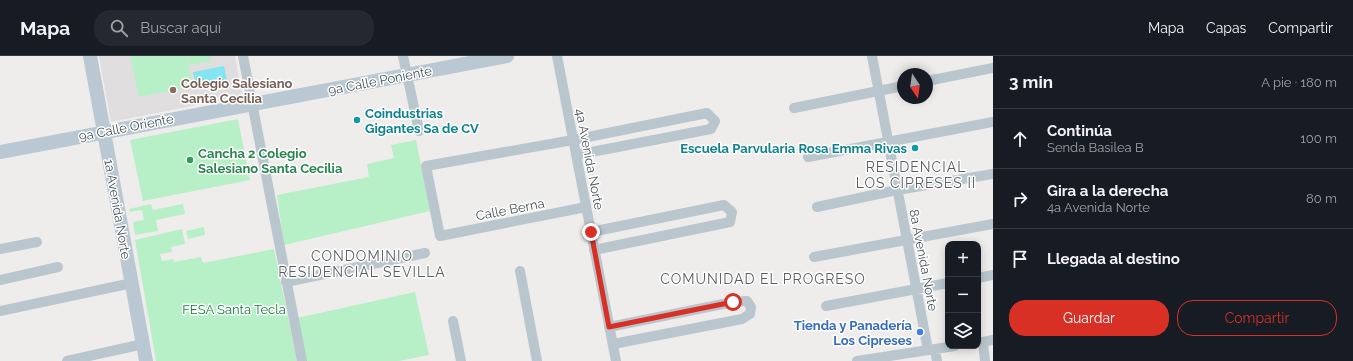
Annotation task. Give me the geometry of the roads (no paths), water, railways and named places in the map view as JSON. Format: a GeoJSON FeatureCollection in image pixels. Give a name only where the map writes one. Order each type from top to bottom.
{"type":"FeatureCollection","features":[{"type":"Feature","properties":{"kind":"main road","name":"1a Avenida Norte"},"geometry":{"type":"LineString","coordinates":[[90,56],[146,361]]}},
{"type":"Feature","properties":{"kind":"main road","name":"9a Calle Poniente"},"geometry":{"type":"LineString","coordinates":[[252,104],[508,56]]}},
{"type":"Feature","properties":{"kind":"main road","name":"9a Calle Oriente"},"geometry":{"type":"LineString","coordinates":[[0,152],[252,104]]}},
{"type":"Feature","properties":{"kind":"street"},"geometry":{"type":"LineString","coordinates":[[243,56],[302,361]]}},
{"type":"Feature","properties":{"kind":"street"},"geometry":{"type":"LineString","coordinates":[[403,56],[419,131]]}},
{"type":"Feature","properties":{"kind":"street","name":"4a Avenida Norte"},"geometry":{"type":"LineString","coordinates":[[557,56],[616,361]]}},
{"type":"Feature","properties":{"kind":"street","name":"8a Avenida Norte"},"geometry":{"type":"LineString","coordinates":[[872,56],[916,289],[932,350],[937,361]]}},
{"type":"Feature","properties":{"kind":"street"},"geometry":{"type":"LineString","coordinates":[[933,80],[993,68]]}},
{"type":"Feature","properties":{"kind":"street"},"geometry":{"type":"LineString","coordinates":[[794,108],[897,87]]}},
{"type":"Feature","properties":{"kind":"street"},"geometry":{"type":"LineString","coordinates":[[574,140],[707,113],[715,121],[711,129],[576,155]]}},
{"type":"Feature","properties":{"kind":"street"},"geometry":{"type":"LineString","coordinates":[[808,157],[993,122]]}},
{"type":"Feature","properties":{"kind":"street","name":"Calle Berna"},"geometry":{"type":"LineString","coordinates":[[574,140],[426,166],[440,236],[586,207]]}},
{"type":"Feature","properties":{"kind":"street"},"geometry":{"type":"LineString","coordinates":[[817,207],[897,190],[993,174]]}},
{"type":"Feature","properties":{"kind":"street"},"geometry":{"type":"LineString","coordinates":[[591,232],[724,205],[732,212],[730,222],[594,250]]}},
{"type":"Feature","properties":{"kind":"street"},"geometry":{"type":"LineString","coordinates":[[814,257],[993,224]]}},
{"type":"Feature","properties":{"kind":"street"},"geometry":{"type":"LineString","coordinates":[[0,249],[37,242]]}},
{"type":"Feature","properties":{"kind":"street"},"geometry":{"type":"LineString","coordinates":[[286,282],[425,253]]}},
{"type":"Feature","properties":{"kind":"street"},"geometry":{"type":"LineString","coordinates":[[0,280],[58,268]]}},
{"type":"Feature","properties":{"kind":"street"},"geometry":{"type":"LineString","coordinates":[[520,271],[537,361]]}},
{"type":"Feature","properties":{"kind":"street"},"geometry":{"type":"LineString","coordinates":[[981,277],[993,275]]}},
{"type":"Feature","properties":{"kind":"street"},"geometry":{"type":"LineString","coordinates":[[0,311],[132,283]]}},
{"type":"Feature","properties":{"kind":"street"},"geometry":{"type":"LineString","coordinates":[[826,306],[945,284]]}},
{"type":"Feature","properties":{"kind":"street"},"geometry":{"type":"LineString","coordinates":[[609,327],[733,302],[747,301],[751,307],[750,314],[742,319],[613,344]]}},
{"type":"Feature","properties":{"kind":"street"},"geometry":{"type":"LineString","coordinates":[[453,321],[461,361]]}},
{"type":"Feature","properties":{"kind":"street"},"geometry":{"type":"LineString","coordinates":[[981,342],[993,340]]}},
{"type":"Feature","properties":{"kind":"street"},"geometry":{"type":"LineString","coordinates":[[66,361],[143,344]]}},
{"type":"Feature","properties":{"kind":"street"},"geometry":{"type":"LineString","coordinates":[[981,346],[985,361]]}},
{"type":"Feature","properties":{"kind":"street"},"geometry":{"type":"LineString","coordinates":[[857,361],[888,359],[945,348]]}},
{"type":"Feature","properties":{"kind":"water"},"geometry":{"type":"Polygon","coordinates":[[[224,66],[227,81],[196,86],[193,72],[224,66]]]}},
{"type":"Feature","properties":{"kind":"place","name":"Colegio Salesiano Santa Cecilia"},"geometry":{"type":"Point","coordinates":[173,90]}},
{"type":"Feature","properties":{"kind":"place","name":"Coindustrias Gigantes Sa de CV"},"geometry":{"type":"Point","coordinates":[357,120]}},
{"type":"Feature","properties":{"kind":"place","name":"Escuela Parvularia Rosa Emma Rivas"},"geometry":{"type":"Point","coordinates":[915,148]}},
{"type":"Feature","properties":{"kind":"place","name":"Cancha 2 Colegio Salesiano Santa Cecilia"},"geometry":{"type":"Point","coordinates":[190,160]}},
{"type":"Feature","properties":{"kind":"place","name":"Tienda y Panadería Los Cipreses"},"geometry":{"type":"Point","coordinates":[920,332]}},
{"type":"Feature","properties":{"kind":"district","name":"RESIDENCIAL LOS CIPRESES II"},"geometry":{"type":"Point","coordinates":[916,176]}},
{"type":"Feature","properties":{"kind":"district","name":"CONDOMINIO RESIDENCIAL SEVILLA"},"geometry":{"type":"Point","coordinates":[362,264]}},
{"type":"Feature","properties":{"kind":"district","name":"COMUNIDAD EL PROGRESO"},"geometry":{"type":"Point","coordinates":[763,279]}},
{"type":"Feature","properties":{"kind":"park label","name":"FESA Santa Tecla"},"geometry":{"type":"Point","coordinates":[234,309]}}]}
